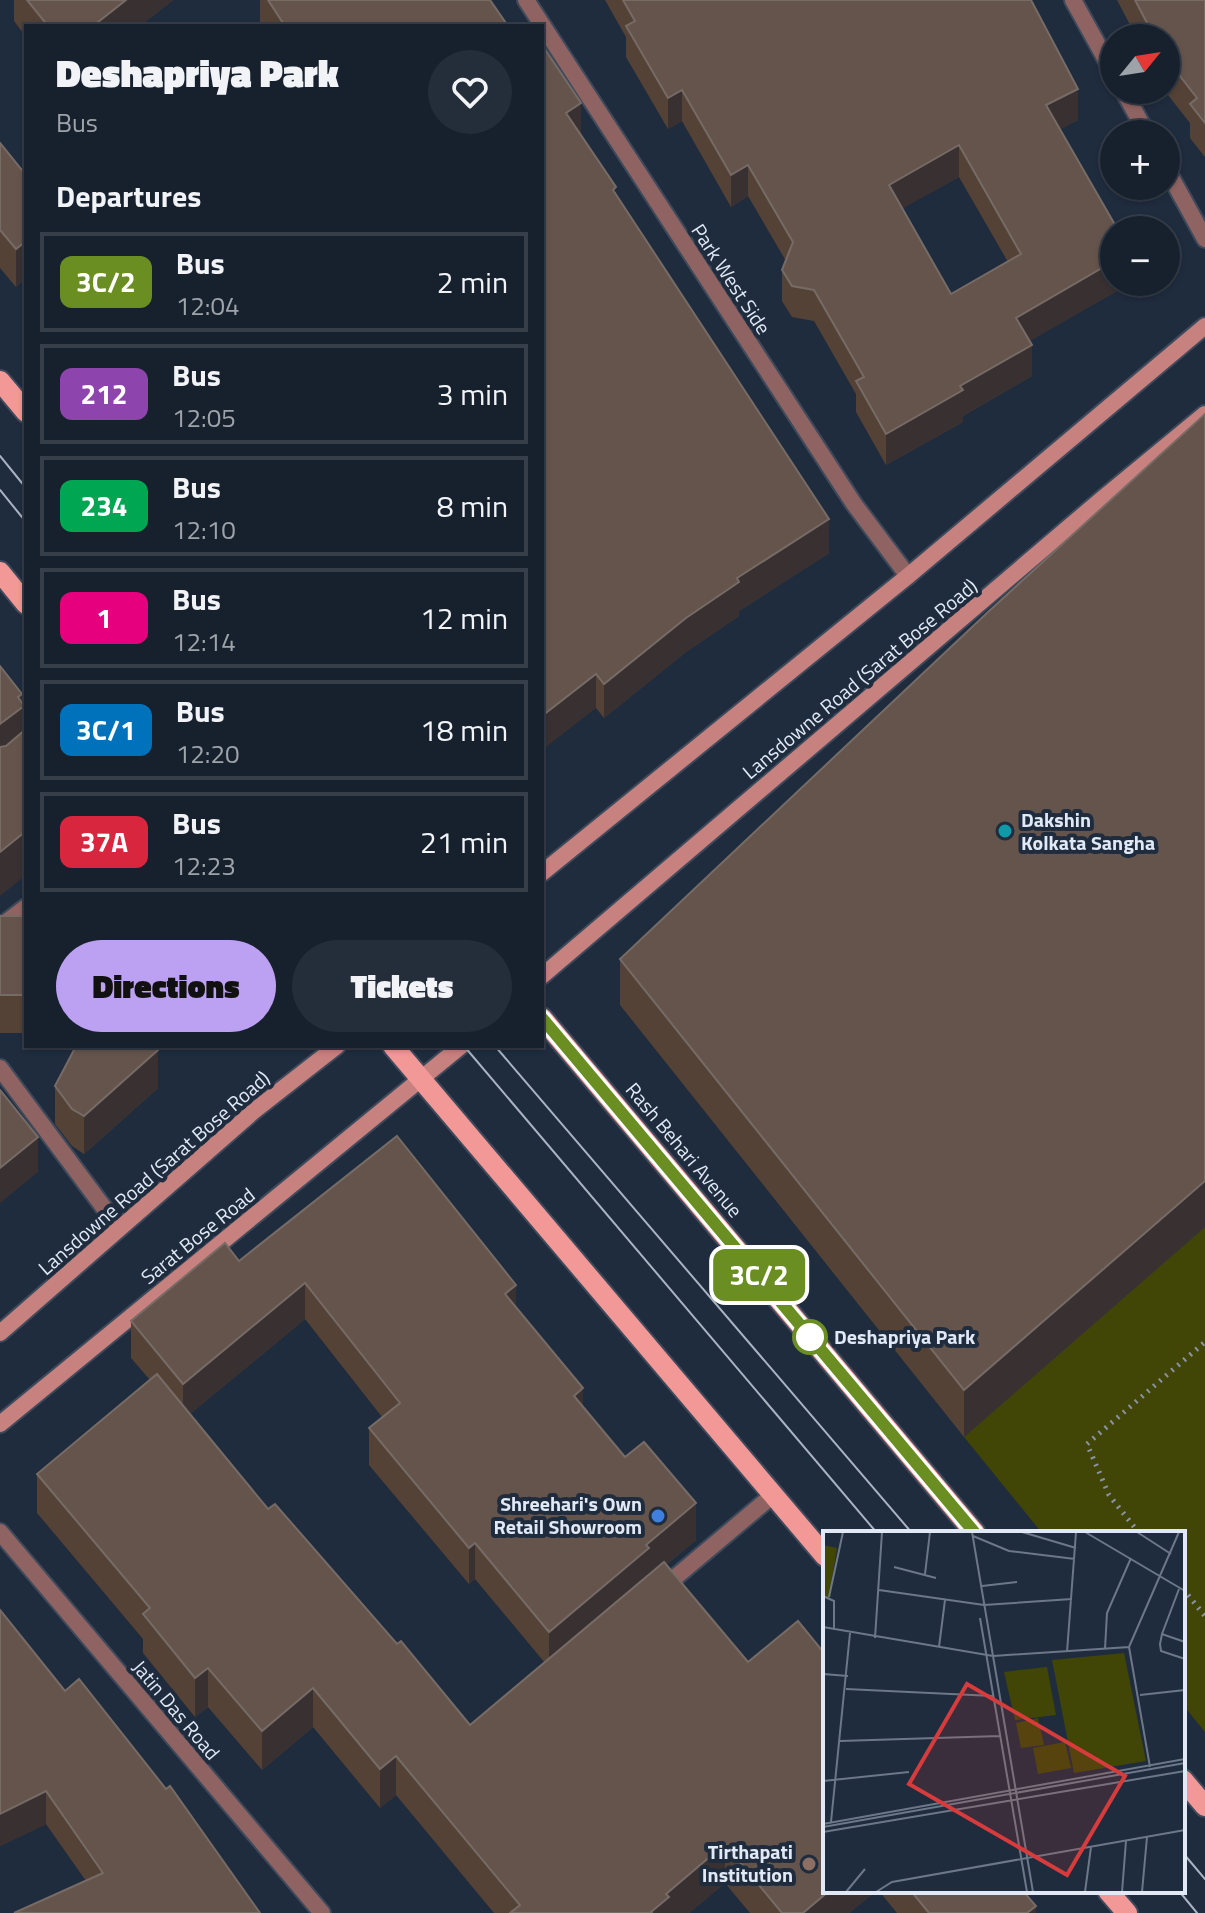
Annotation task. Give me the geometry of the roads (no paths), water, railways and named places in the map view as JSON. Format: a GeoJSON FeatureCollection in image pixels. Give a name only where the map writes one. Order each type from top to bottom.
{"type":"FeatureCollection","features":[{"type":"Feature","properties":{"kind":"main road"},"geometry":{"type":"LineString","coordinates":[[544,871],[908,576],[1205,326]]}},
{"type":"Feature","properties":{"kind":"main road"},"geometry":{"type":"LineString","coordinates":[[0,381],[24,410]]}},
{"type":"Feature","properties":{"kind":"main road","name":"Lansdowne Road (Sarat Bose Road)"},"geometry":{"type":"LineString","coordinates":[[544,974],[1205,414]]}},
{"type":"Feature","properties":{"kind":"main road"},"geometry":{"type":"LineString","coordinates":[[0,572],[24,602]]}},
{"type":"Feature","properties":{"kind":"main road","name":"Rash Behari Avenue"},"geometry":{"type":"LineString","coordinates":[[544,1020],[973,1531]]}},
{"type":"Feature","properties":{"kind":"main road","name":"Lansdowne Road (Sarat Bose Road)"},"geometry":{"type":"LineString","coordinates":[[0,1333],[254,1111],[334,1048]]}},
{"type":"Feature","properties":{"kind":"main road"},"geometry":{"type":"LineString","coordinates":[[395,1048],[823,1554]]}},
{"type":"Feature","properties":{"kind":"main road"},"geometry":{"type":"LineString","coordinates":[[422,1080],[459,1048]]}},
{"type":"Feature","properties":{"kind":"main road","name":"Sarat Bose Road"},"geometry":{"type":"LineString","coordinates":[[0,1424],[422,1080]]}},
{"type":"Feature","properties":{"kind":"main road"},"geometry":{"type":"LineString","coordinates":[[1185,1782],[1205,1806]]}},
{"type":"Feature","properties":{"kind":"main road"},"geometry":{"type":"LineString","coordinates":[[1110,1893],[1127,1913]]}},
{"type":"Feature","properties":{"kind":"street","name":"Park West Side"},"geometry":{"type":"LineString","coordinates":[[526,0],[542,24]]}},
{"type":"Feature","properties":{"kind":"street"},"geometry":{"type":"LineString","coordinates":[[1073,0],[1100,49]]}},
{"type":"Feature","properties":{"kind":"street","name":"Park West Side"},"geometry":{"type":"LineString","coordinates":[[544,28],[854,504],[908,576]]}},
{"type":"Feature","properties":{"kind":"street"},"geometry":{"type":"LineString","coordinates":[[1180,193],[1205,239]]}},
{"type":"Feature","properties":{"kind":"street"},"geometry":{"type":"LineString","coordinates":[[0,927],[24,909]]}},
{"type":"Feature","properties":{"kind":"street"},"geometry":{"type":"LineString","coordinates":[[0,1068],[119,1228]]}},
{"type":"Feature","properties":{"kind":"street"},"geometry":{"type":"LineString","coordinates":[[651,1597],[773,1495]]}},
{"type":"Feature","properties":{"kind":"street","name":"Jatin Das Road"},"geometry":{"type":"LineString","coordinates":[[0,1532],[322,1913]]}},
{"type":"Feature","properties":{"kind":"tram line"},"geometry":{"type":"LineString","coordinates":[[0,456],[24,486]]}},
{"type":"Feature","properties":{"kind":"tram line"},"geometry":{"type":"LineString","coordinates":[[0,490],[24,520]]}},
{"type":"Feature","properties":{"kind":"tram line"},"geometry":{"type":"LineString","coordinates":[[466,1048],[875,1531]]}},
{"type":"Feature","properties":{"kind":"tram line"},"geometry":{"type":"LineString","coordinates":[[497,1048],[910,1531]]}},
{"type":"Feature","properties":{"kind":"tram line"},"geometry":{"type":"LineString","coordinates":[[1185,1855],[1205,1879]]}},
{"type":"Feature","properties":{"kind":"tram line"},"geometry":{"type":"LineString","coordinates":[[1181,1893],[1197,1913]]}},
{"type":"Feature","properties":{"kind":"place","name":"Dakshin Kolkata Sangha"},"geometry":{"type":"Point","coordinates":[1005,831]}},
{"type":"Feature","properties":{"kind":"place","name":"Deshapriya Park"},"geometry":{"type":"Point","coordinates":[810,1337]}},
{"type":"Feature","properties":{"kind":"place","name":"Shreehari's Own Retail Showroom"},"geometry":{"type":"Point","coordinates":[658,1516]}},
{"type":"Feature","properties":{"kind":"place","name":"Tirthapati Institution"},"geometry":{"type":"Point","coordinates":[809,1864]}}]}
